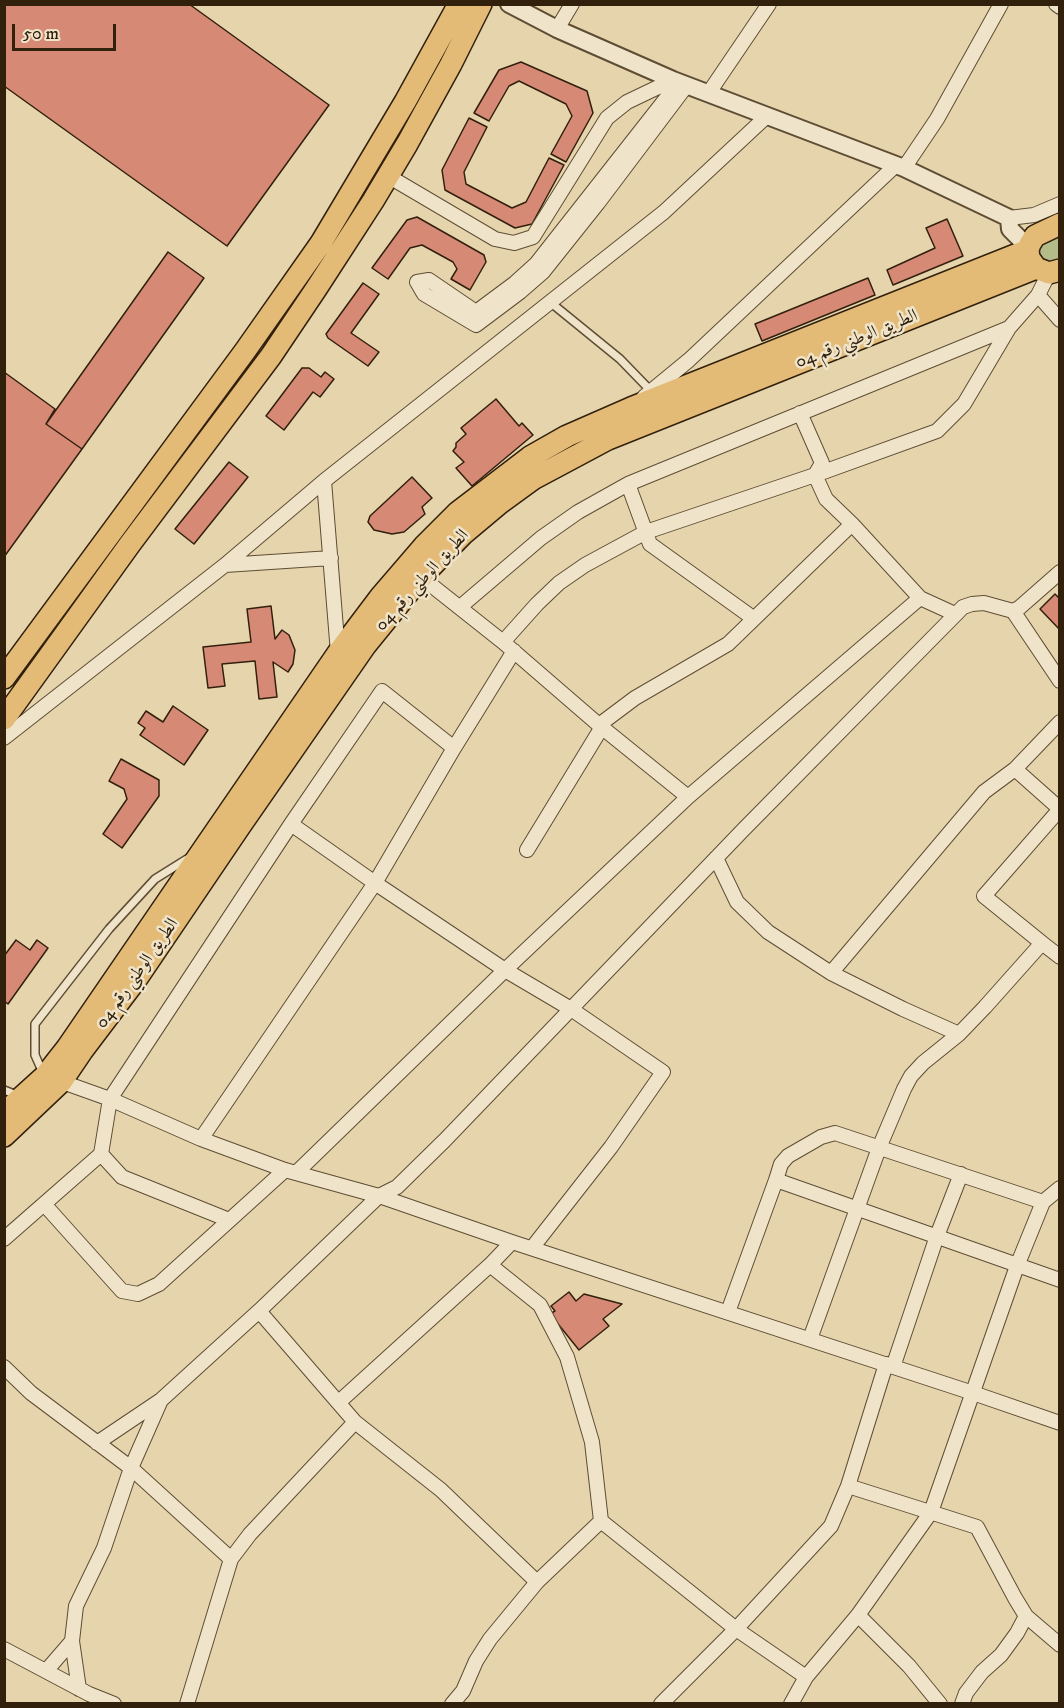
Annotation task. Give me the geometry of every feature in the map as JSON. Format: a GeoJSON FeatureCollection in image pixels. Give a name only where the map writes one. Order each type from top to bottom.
{"type":"FeatureCollection","features":[{"type":"Feature","properties":{"kind":"main road"},"geometry":{"type":"LineString","coordinates":[[4,678],[245,351],[321,243],[405,102],[459,4]]}},
{"type":"Feature","properties":{"kind":"main road"},"geometry":{"type":"LineString","coordinates":[[4,719],[130,544],[271,356],[316,290],[388,176],[451,64],[481,4]]}},
{"type":"Feature","properties":{"kind":"main road","name":"الطريق الوطني رقم 04"},"geometry":{"type":"LineString","coordinates":[[1040,261],[1035,236],[1059,224]]}},
{"type":"Feature","properties":{"kind":"main road","name":"الطريق الوطني رقم 04"},"geometry":{"type":"LineString","coordinates":[[4,1113],[13,1093],[53,1079],[66,1048],[338,653],[381,596],[424,546],[458,512],[530,457],[567,436],[631,408],[1040,261]]}},
{"type":"Feature","properties":{"kind":"main road","name":"الطريق الوطني رقم 04"},"geometry":{"type":"LineString","coordinates":[[4,1136],[53,1079],[82,1051],[135,981],[233,835],[365,646],[421,577],[463,534],[533,479],[608,439],[1040,261]]}},
{"type":"Feature","properties":{"kind":"street"},"geometry":{"type":"LineString","coordinates":[[509,4],[557,29],[708,94],[900,167],[1009,218],[1034,215],[1059,204]]}},
{"type":"Feature","properties":{"kind":"street"},"geometry":{"type":"LineString","coordinates":[[557,29],[572,4]]}},
{"type":"Feature","properties":{"kind":"street"},"geometry":{"type":"LineString","coordinates":[[708,94],[769,4]]}},
{"type":"Feature","properties":{"kind":"street"},"geometry":{"type":"LineString","coordinates":[[631,408],[689,360],[900,167],[937,119],[1001,4]]}},
{"type":"Feature","properties":{"kind":"street"},"geometry":{"type":"LineString","coordinates":[[388,176],[495,239],[514,243],[533,237],[607,118],[627,102],[680,82]]}},
{"type":"Feature","properties":{"kind":"street"},"geometry":{"type":"LineString","coordinates":[[680,82],[543,272],[520,292],[476,326],[424,294],[417,282],[429,280],[476,312],[515,283],[536,264],[680,82]]}},
{"type":"Feature","properties":{"kind":"street"},"geometry":{"type":"LineString","coordinates":[[4,738],[225,565],[324,481],[664,212],[767,116]]}},
{"type":"Feature","properties":{"kind":"street"},"geometry":{"type":"LineString","coordinates":[[503,642],[559,583],[585,565],[646,532],[937,431],[964,404],[1009,328],[1038,295],[1040,261],[1010,229],[1009,218]]}},
{"type":"Feature","properties":{"kind":"street"},"geometry":{"type":"LineString","coordinates":[[1038,295],[1059,320]]}},
{"type":"Feature","properties":{"kind":"street"},"geometry":{"type":"LineString","coordinates":[[460,608],[541,538],[578,512],[628,484],[1009,328]]}},
{"type":"Feature","properties":{"kind":"street"},"geometry":{"type":"LineString","coordinates":[[800,413],[822,463],[815,475]]}},
{"type":"Feature","properties":{"kind":"street"},"geometry":{"type":"LineString","coordinates":[[815,475],[826,499],[920,598],[955,614]]}},
{"type":"Feature","properties":{"kind":"street"},"geometry":{"type":"LineString","coordinates":[[324,481],[338,653]]}},
{"type":"Feature","properties":{"kind":"street"},"geometry":{"type":"LineString","coordinates":[[628,484],[650,544],[753,618]]}},
{"type":"Feature","properties":{"kind":"street"},"geometry":{"type":"LineString","coordinates":[[526,850],[601,726],[635,698],[728,644],[852,524]]}},
{"type":"Feature","properties":{"kind":"street"},"geometry":{"type":"LineString","coordinates":[[225,565],[330,558]]}},
{"type":"Feature","properties":{"kind":"street"},"geometry":{"type":"LineString","coordinates":[[1013,611],[1058,576]]}},
{"type":"Feature","properties":{"kind":"street"},"geometry":{"type":"LineString","coordinates":[[421,577],[514,651],[688,797]]}},
{"type":"Feature","properties":{"kind":"street"},"geometry":{"type":"LineString","coordinates":[[44,1204],[122,1291],[138,1294],[159,1284],[229,1220],[291,1172],[688,797],[920,598]]}},
{"type":"Feature","properties":{"kind":"street"},"geometry":{"type":"LineString","coordinates":[[97,1443],[161,1400],[259,1311],[379,1196],[397,1187],[963,607],[984,603],[1013,611],[1059,681]]}},
{"type":"Feature","properties":{"kind":"street"},"geometry":{"type":"LineString","coordinates":[[201,1139],[375,883],[514,651]]}},
{"type":"Feature","properties":{"kind":"street"},"geometry":{"type":"LineString","coordinates":[[4,1239],[100,1154],[110,1100],[291,824],[382,691],[454,748]]}},
{"type":"Feature","properties":{"kind":"street"},"geometry":{"type":"LineString","coordinates":[[831,973],[984,792],[1015,769],[1059,722]]}},
{"type":"Feature","properties":{"kind":"street"},"geometry":{"type":"LineString","coordinates":[[1015,769],[1059,809],[984,897],[1059,957]]}},
{"type":"Feature","properties":{"kind":"street"},"geometry":{"type":"LineString","coordinates":[[291,824],[505,970],[571,1009],[663,1072],[611,1147],[532,1248]]}},
{"type":"Feature","properties":{"kind":"street"},"geometry":{"type":"LineString","coordinates":[[716,858],[737,902],[768,932],[831,973],[959,1034]]}},
{"type":"Feature","properties":{"kind":"street"},"geometry":{"type":"LineString","coordinates":[[810,1339],[879,1148],[911,1076],[923,1063],[959,1034],[1042,943]]}},
{"type":"Feature","properties":{"kind":"street"},"geometry":{"type":"LineString","coordinates":[[53,1079],[110,1100],[201,1139],[291,1172],[379,1196],[512,1242],[973,1392],[1059,1423]]}},
{"type":"Feature","properties":{"kind":"street"},"geometry":{"type":"LineString","coordinates":[[728,1312],[781,1164],[788,1156],[821,1137],[835,1133],[1043,1202]]}},
{"type":"Feature","properties":{"kind":"street"},"geometry":{"type":"LineString","coordinates":[[100,1154],[122,1177],[229,1220]]}},
{"type":"Feature","properties":{"kind":"street"},"geometry":{"type":"LineString","coordinates":[[661,1704],[736,1629],[831,1527],[961,1174]]}},
{"type":"Feature","properties":{"kind":"street"},"geometry":{"type":"LineString","coordinates":[[776,1180],[1059,1280]]}},
{"type":"Feature","properties":{"kind":"street"},"geometry":{"type":"LineString","coordinates":[[791,1704],[806,1677],[858,1615],[931,1512],[1017,1266],[1043,1202],[1059,1188]]}},
{"type":"Feature","properties":{"kind":"street"},"geometry":{"type":"LineString","coordinates":[[339,1402],[490,1265],[512,1242]]}},
{"type":"Feature","properties":{"kind":"street"},"geometry":{"type":"LineString","coordinates":[[490,1265],[540,1305],[567,1357],[592,1442],[601,1521],[736,1629],[806,1677]]}},
{"type":"Feature","properties":{"kind":"street"},"geometry":{"type":"LineString","coordinates":[[259,1311],[355,1422],[441,1490],[537,1582]]}},
{"type":"Feature","properties":{"kind":"street"},"geometry":{"type":"LineString","coordinates":[[4,1367],[31,1393],[131,1468],[231,1559]]}},
{"type":"Feature","properties":{"kind":"street"},"geometry":{"type":"LineString","coordinates":[[83,1695],[72,1641],[76,1606],[104,1548],[131,1468],[161,1400]]}},
{"type":"Feature","properties":{"kind":"street"},"geometry":{"type":"LineString","coordinates":[[188,1704],[231,1559],[250,1534],[355,1422]]}},
{"type":"Feature","properties":{"kind":"street"},"geometry":{"type":"LineString","coordinates":[[848,1486],[977,1527],[1026,1616],[1059,1646]]}},
{"type":"Feature","properties":{"kind":"street"},"geometry":{"type":"LineString","coordinates":[[452,1704],[463,1691],[476,1661],[490,1639],[537,1582],[601,1521]]}},
{"type":"Feature","properties":{"kind":"street"},"geometry":{"type":"LineString","coordinates":[[858,1615],[909,1666],[940,1704]]}},
{"type":"Feature","properties":{"kind":"street"},"geometry":{"type":"LineString","coordinates":[[962,1704],[966,1693],[982,1672],[1001,1655],[1026,1616]]}},
{"type":"Feature","properties":{"kind":"street"},"geometry":{"type":"LineString","coordinates":[[46,1671],[72,1641]]}},
{"type":"Feature","properties":{"kind":"street"},"geometry":{"type":"LineString","coordinates":[[4,1650],[46,1671],[83,1695],[114,1704]]}},
{"type":"Feature","properties":{"kind":"lane"},"geometry":{"type":"LineString","coordinates":[[550,302],[620,359],[651,391]]}},
{"type":"Feature","properties":{"kind":"lane"},"geometry":{"type":"LineString","coordinates":[[53,1079],[35,1055],[35,1024],[109,929],[155,879],[200,851]]}},
{"type":"Feature","properties":{"kind":"green space"},"geometry":{"type":"Polygon","coordinates":[[[1059,231],[1059,258],[1048,262],[1041,261],[1035,248],[1059,231]]]}},
{"type":"Feature","properties":{"kind":"building"},"geometry":{"type":"Polygon","coordinates":[[[4,4],[189,4],[329,105],[227,246],[4,86],[4,4]]]}},
{"type":"Feature","properties":{"kind":"building"},"geometry":{"type":"Polygon","coordinates":[[[521,62],[587,91],[593,113],[566,162],[551,154],[572,116],[566,104],[519,81],[509,86],[489,121],[474,113],[499,70],[521,62]]]}},
{"type":"Feature","properties":{"kind":"building"},"geometry":{"type":"Polygon","coordinates":[[[469,118],[487,127],[464,172],[466,184],[512,208],[526,202],[549,158],[564,165],[532,224],[515,228],[445,190],[442,170],[469,118]]]}},
{"type":"Feature","properties":{"kind":"building"},"geometry":{"type":"Polygon","coordinates":[[[417,217],[484,255],[486,262],[470,290],[451,279],[457,269],[453,262],[422,245],[410,248],[388,279],[372,268],[407,220],[417,217]]]}},
{"type":"Feature","properties":{"kind":"building"},"geometry":{"type":"Polygon","coordinates":[[[947,219],[963,256],[893,285],[887,270],[935,248],[926,228],[947,219]]]}},
{"type":"Feature","properties":{"kind":"building"},"geometry":{"type":"Polygon","coordinates":[[[168,252],[204,278],[82,449],[46,424],[168,252]]]}},
{"type":"Feature","properties":{"kind":"building"},"geometry":{"type":"Polygon","coordinates":[[[868,278],[875,295],[762,341],[755,324],[868,278]]]}},
{"type":"Feature","properties":{"kind":"building"},"geometry":{"type":"Polygon","coordinates":[[[363,283],[379,294],[351,333],[379,352],[368,366],[328,338],[326,334],[363,283]]]}},
{"type":"Feature","properties":{"kind":"building"},"geometry":{"type":"Polygon","coordinates":[[[302,368],[309,368],[321,377],[325,372],[334,379],[320,397],[313,392],[284,430],[266,416],[302,368]]]}},
{"type":"Feature","properties":{"kind":"building"},"geometry":{"type":"Polygon","coordinates":[[[4,372],[55,409],[46,424],[82,449],[4,557],[4,372]]]}},
{"type":"Feature","properties":{"kind":"building"},"geometry":{"type":"Polygon","coordinates":[[[496,399],[519,426],[522,423],[533,435],[472,486],[456,468],[464,462],[453,451],[456,443],[466,434],[461,428],[496,399]]]}},
{"type":"Feature","properties":{"kind":"building"},"geometry":{"type":"Polygon","coordinates":[[[229,462],[248,477],[194,544],[175,529],[229,462]]]}},
{"type":"Feature","properties":{"kind":"building"},"geometry":{"type":"Polygon","coordinates":[[[412,477],[432,498],[422,507],[425,514],[404,532],[392,534],[374,530],[368,522],[370,516],[412,477]]]}},
{"type":"Feature","properties":{"kind":"building"},"geometry":{"type":"Polygon","coordinates":[[[1055,594],[1060,599],[1060,630],[1040,609],[1055,594]]]}},
{"type":"Feature","properties":{"kind":"building"},"geometry":{"type":"Polygon","coordinates":[[[271,606],[275,639],[282,630],[289,635],[295,650],[293,664],[288,672],[273,662],[277,697],[259,699],[255,661],[222,664],[225,686],[208,688],[203,647],[251,642],[247,609],[271,606]]]}},
{"type":"Feature","properties":{"kind":"building"},"geometry":{"type":"Polygon","coordinates":[[[173,706],[208,730],[184,765],[140,735],[145,728],[138,723],[146,711],[163,722],[173,706]]]}},
{"type":"Feature","properties":{"kind":"building"},"geometry":{"type":"Polygon","coordinates":[[[121,759],[159,780],[159,796],[122,848],[103,834],[127,799],[124,789],[109,781],[121,759]]]}},
{"type":"Feature","properties":{"kind":"building"},"geometry":{"type":"Polygon","coordinates":[[[16,940],[30,950],[37,940],[48,948],[8,1004],[4,1001],[4,956],[16,940]]]}},
{"type":"Feature","properties":{"kind":"building"},"geometry":{"type":"Polygon","coordinates":[[[569,1292],[576,1301],[584,1294],[622,1304],[603,1319],[609,1326],[579,1350],[550,1314],[555,1311],[551,1306],[569,1292]]]}}]}
